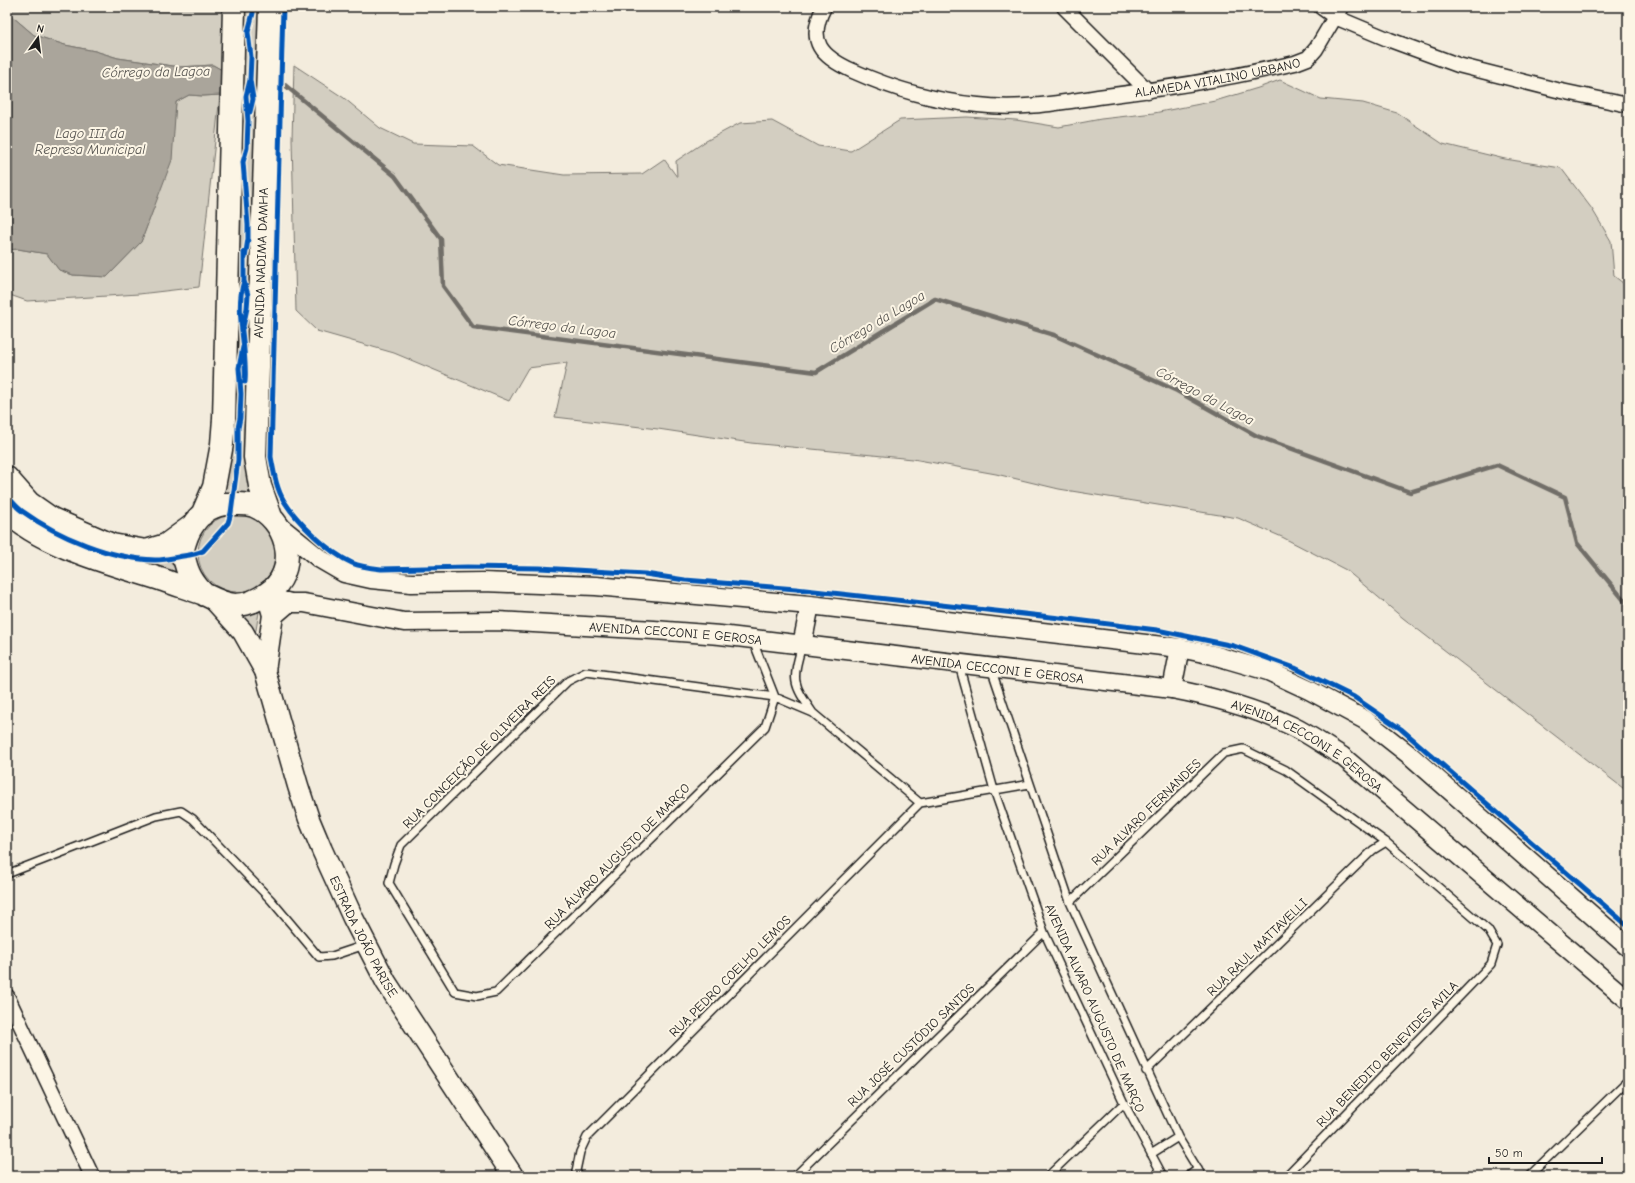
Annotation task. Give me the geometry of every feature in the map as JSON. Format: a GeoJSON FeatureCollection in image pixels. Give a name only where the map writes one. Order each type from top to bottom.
{"type":"FeatureCollection","features":[{"type":"Feature","properties":{"kind":"main road"},"geometry":{"type":"LineString","coordinates":[[210,598],[197,587],[190,578],[184,557],[182,556],[187,536],[214,487],[222,444],[224,418],[234,7]]}},
{"type":"Feature","properties":{"kind":"main road","name":"AVENIDA NADIMA DAMHA"},"geometry":{"type":"LineString","coordinates":[[270,7],[255,457],[260,486],[275,521]]}},
{"type":"Feature","properties":{"kind":"main road"},"geometry":{"type":"LineString","coordinates":[[7,478],[29,503],[52,519],[112,545],[146,551],[166,545],[215,507],[224,503],[244,503],[263,510],[275,521],[283,535],[287,556],[281,577],[275,587],[267,594],[258,600],[242,604],[225,604],[66,547],[40,536],[7,511]]}},
{"type":"Feature","properties":{"kind":"main road","name":"ESTRADA JOÃO PARISE"},"geometry":{"type":"LineString","coordinates":[[265,671],[280,609],[267,594]]}},
{"type":"Feature","properties":{"kind":"main road","name":"ESTRADA JOÃO PARISE"},"geometry":{"type":"LineString","coordinates":[[210,598],[243,632],[265,671],[309,819],[353,918],[386,982],[513,1176]]}},
{"type":"Feature","properties":{"kind":"street","name":"ALAMEDA VITALINO URBANO"},"geometry":{"type":"LineString","coordinates":[[824,7],[818,17],[815,36],[824,54],[843,67],[877,82],[924,96],[979,106],[1026,107],[1148,91],[1276,67],[1308,58],[1316,49],[1338,12]]}},
{"type":"Feature","properties":{"kind":"street"},"geometry":{"type":"LineString","coordinates":[[1064,7],[1148,91]]}},
{"type":"Feature","properties":{"kind":"street"},"geometry":{"type":"LineString","coordinates":[[1321,7],[1338,12],[1390,40],[1458,65],[1557,90],[1628,105]]}},
{"type":"Feature","properties":{"kind":"street"},"geometry":{"type":"LineString","coordinates":[[275,521],[320,559],[344,573],[370,579],[410,583],[483,582],[596,586],[810,605],[1180,648],[1214,654],[1268,671],[1309,690],[1365,720],[1412,757],[1628,947]]}},
{"type":"Feature","properties":{"kind":"street","name":"AVENIDA CECCONI E GEROSA"},"geometry":{"type":"LineString","coordinates":[[280,609],[304,603],[404,622],[497,621],[654,630],[753,639],[1172,689],[1207,696],[1247,708],[1293,727],[1342,756],[1628,1000]]}},
{"type":"Feature","properties":{"kind":"street"},"geometry":{"type":"LineString","coordinates":[[802,645],[810,605]]}},
{"type":"Feature","properties":{"kind":"street"},"geometry":{"type":"LineString","coordinates":[[1172,689],[1180,648]]}},
{"type":"Feature","properties":{"kind":"street"},"geometry":{"type":"LineString","coordinates":[[7,996],[92,1176]]}},
{"type":"Feature","properties":{"kind":"lane"},"geometry":{"type":"LineString","coordinates":[[753,639],[776,697]]}},
{"type":"Feature","properties":{"kind":"lane","name":"RUA CONCEIÇÃO DE OLIVEIRA REIS"},"geometry":{"type":"LineString","coordinates":[[802,645],[796,668],[796,682],[798,692],[813,713],[920,803]]}},
{"type":"Feature","properties":{"kind":"lane","name":"AVENIDA ALVARO AUGUSTO DE MARÇO"},"geometry":{"type":"LineString","coordinates":[[958,663],[994,790],[1044,932],[1124,1103],[1163,1176]]}},
{"type":"Feature","properties":{"kind":"lane","name":"AVENIDA ALVARO AUGUSTO DE MARÇO"},"geometry":{"type":"LineString","coordinates":[[991,667],[1070,902],[1146,1071],[1178,1137],[1202,1176]]}},
{"type":"Feature","properties":{"kind":"lane","name":"RUA CONCEIÇÃO DE OLIVEIRA REIS"},"geometry":{"type":"LineString","coordinates":[[421,935],[389,883],[401,845],[568,681],[586,672],[776,697],[813,713]]}},
{"type":"Feature","properties":{"kind":"lane","name":"RUA ÁLVARO AUGUSTO DE MARÇO"},"geometry":{"type":"LineString","coordinates":[[421,935],[455,992],[477,996],[496,992],[765,726],[776,697]]}},
{"type":"Feature","properties":{"kind":"lane","name":"RUA ALVARO FERNANDES"},"geometry":{"type":"LineString","coordinates":[[1070,902],[1224,753],[1243,749],[1286,770],[1386,842]]}},
{"type":"Feature","properties":{"kind":"lane"},"geometry":{"type":"LineString","coordinates":[[920,803],[1030,784]]}},
{"type":"Feature","properties":{"kind":"lane","name":"RUA PEDRO COELHO LEMOS"},"geometry":{"type":"LineString","coordinates":[[579,1176],[576,1171],[580,1152],[587,1137],[920,803]]}},
{"type":"Feature","properties":{"kind":"lane"},"geometry":{"type":"LineString","coordinates":[[7,874],[156,816],[181,811],[193,819],[271,900],[319,957],[332,956],[367,944]]}},
{"type":"Feature","properties":{"kind":"lane","name":"RUA BENEDITO BENEVIDES AVILA"},"geometry":{"type":"LineString","coordinates":[[1286,1176],[1491,964],[1497,945],[1488,930],[1386,842]]}},
{"type":"Feature","properties":{"kind":"lane","name":"RUA RAUL MATTAVELLI"},"geometry":{"type":"LineString","coordinates":[[1146,1071],[1373,850],[1386,842]]}},
{"type":"Feature","properties":{"kind":"lane","name":"RUA JOSÉ CUSTÓDIO SANTOS"},"geometry":{"type":"LineString","coordinates":[[795,1176],[1044,932]]}},
{"type":"Feature","properties":{"kind":"lane"},"geometry":{"type":"LineString","coordinates":[[1529,1176],[1628,1080]]}},
{"type":"Feature","properties":{"kind":"lane"},"geometry":{"type":"LineString","coordinates":[[1048,1176],[1124,1103]]}},
{"type":"Feature","properties":{"kind":"lane"},"geometry":{"type":"LineString","coordinates":[[1151,1154],[1178,1137]]}},
{"type":"Feature","properties":{"kind":"lane"},"geometry":{"type":"LineString","coordinates":[[1188,1176],[1198,1169]]}},
{"type":"Feature","properties":{"kind":"shaded area"},"geometry":{"type":"Polygon","coordinates":[[[7,7],[224,7],[222,70],[213,65],[180,67],[118,58],[95,51],[65,45],[34,35],[7,12],[7,7]]]}},
{"type":"Feature","properties":{"kind":"shaded area"},"geometry":{"type":"Polygon","coordinates":[[[245,7],[259,7],[250,310],[255,497],[220,496],[229,465],[233,412],[245,7]]]}},
{"type":"Feature","properties":{"kind":"shaded area"},"geometry":{"type":"Polygon","coordinates":[[[294,65],[344,98],[380,128],[413,144],[473,146],[498,165],[564,175],[642,174],[664,159],[677,177],[676,161],[706,141],[740,123],[772,121],[818,146],[851,151],[900,120],[967,117],[1016,120],[1059,127],[1101,119],[1154,113],[1215,101],[1280,80],[1321,99],[1363,103],[1397,113],[1443,144],[1505,159],[1561,168],[1592,209],[1611,241],[1614,276],[1628,287],[1628,792],[1403,618],[1346,570],[1282,537],[1238,518],[1059,489],[996,474],[913,459],[751,443],[658,429],[555,417],[567,363],[528,368],[509,401],[394,353],[317,331],[296,311],[292,139],[294,65]]]}},
{"type":"Feature","properties":{"kind":"shaded area"},"geometry":{"type":"Polygon","coordinates":[[[189,95],[220,95],[199,287],[139,294],[27,301],[7,294],[7,250],[18,249],[47,254],[59,270],[73,275],[107,277],[141,242],[154,207],[174,122],[176,102],[189,95]]]}},
{"type":"Feature","properties":{"kind":"shaded area"},"geometry":{"type":"Polygon","coordinates":[[[237,514],[252,517],[265,525],[273,538],[276,553],[273,568],[265,581],[252,589],[237,592],[222,589],[209,581],[201,568],[198,553],[201,538],[209,525],[222,517],[237,514]]]}},
{"type":"Feature","properties":{"kind":"shaded area"},"geometry":{"type":"Polygon","coordinates":[[[173,546],[176,573],[140,561],[146,554],[173,546]]]}},
{"type":"Feature","properties":{"kind":"shaded area"},"geometry":{"type":"Polygon","coordinates":[[[251,612],[259,612],[256,630],[254,633],[241,615],[251,612]]]}},
{"type":"Feature","properties":{"kind":"water","name":"Lago III da Represa Municipal"},"geometry":{"type":"Polygon","coordinates":[[[7,12],[34,35],[65,45],[95,51],[118,58],[180,67],[213,65],[222,70],[220,95],[189,95],[176,102],[172,160],[141,242],[107,277],[73,275],[59,270],[47,254],[18,249],[7,250],[7,12]]]}},
{"type":"Feature","properties":{"kind":"waterway","name":"Córrego da Lagoa"},"geometry":{"type":"LineString","coordinates":[[280,81],[395,176],[441,239],[443,286],[473,327],[816,372],[935,299],[1054,335],[1177,391],[1257,436],[1410,492],[1497,465],[1565,497],[1577,543],[1628,605]]}},
{"type":"Feature","properties":{"kind":"cycle path"},"geometry":{"type":"LineString","coordinates":[[283,7],[271,457],[277,485],[284,501],[305,527],[333,552],[352,563],[378,569],[467,567],[540,568],[645,574],[685,580],[796,589],[1060,618],[1157,630],[1234,646],[1295,668],[1354,697],[1401,729],[1628,926]]}},
{"type":"Feature","properties":{"kind":"cycle path"},"geometry":{"type":"LineString","coordinates":[[250,112],[253,99],[250,80],[251,57],[248,32],[253,13]]}},
{"type":"Feature","properties":{"kind":"cycle path"},"geometry":{"type":"LineString","coordinates":[[245,258],[248,239],[248,225],[243,162],[247,148],[248,121],[246,96],[250,80]]}},
{"type":"Feature","properties":{"kind":"cycle path"},"geometry":{"type":"LineString","coordinates":[[243,327],[248,295],[244,281],[244,252]]}},
{"type":"Feature","properties":{"kind":"cycle path"},"geometry":{"type":"LineString","coordinates":[[244,281],[240,305],[245,357],[245,382]]}},
{"type":"Feature","properties":{"kind":"cycle path"},"geometry":{"type":"LineString","coordinates":[[7,496],[16,506],[36,521],[68,538],[103,551],[138,559],[155,560],[191,555],[203,551],[228,523],[231,513],[238,460],[238,428],[241,394],[239,368],[243,347]]}}]}
